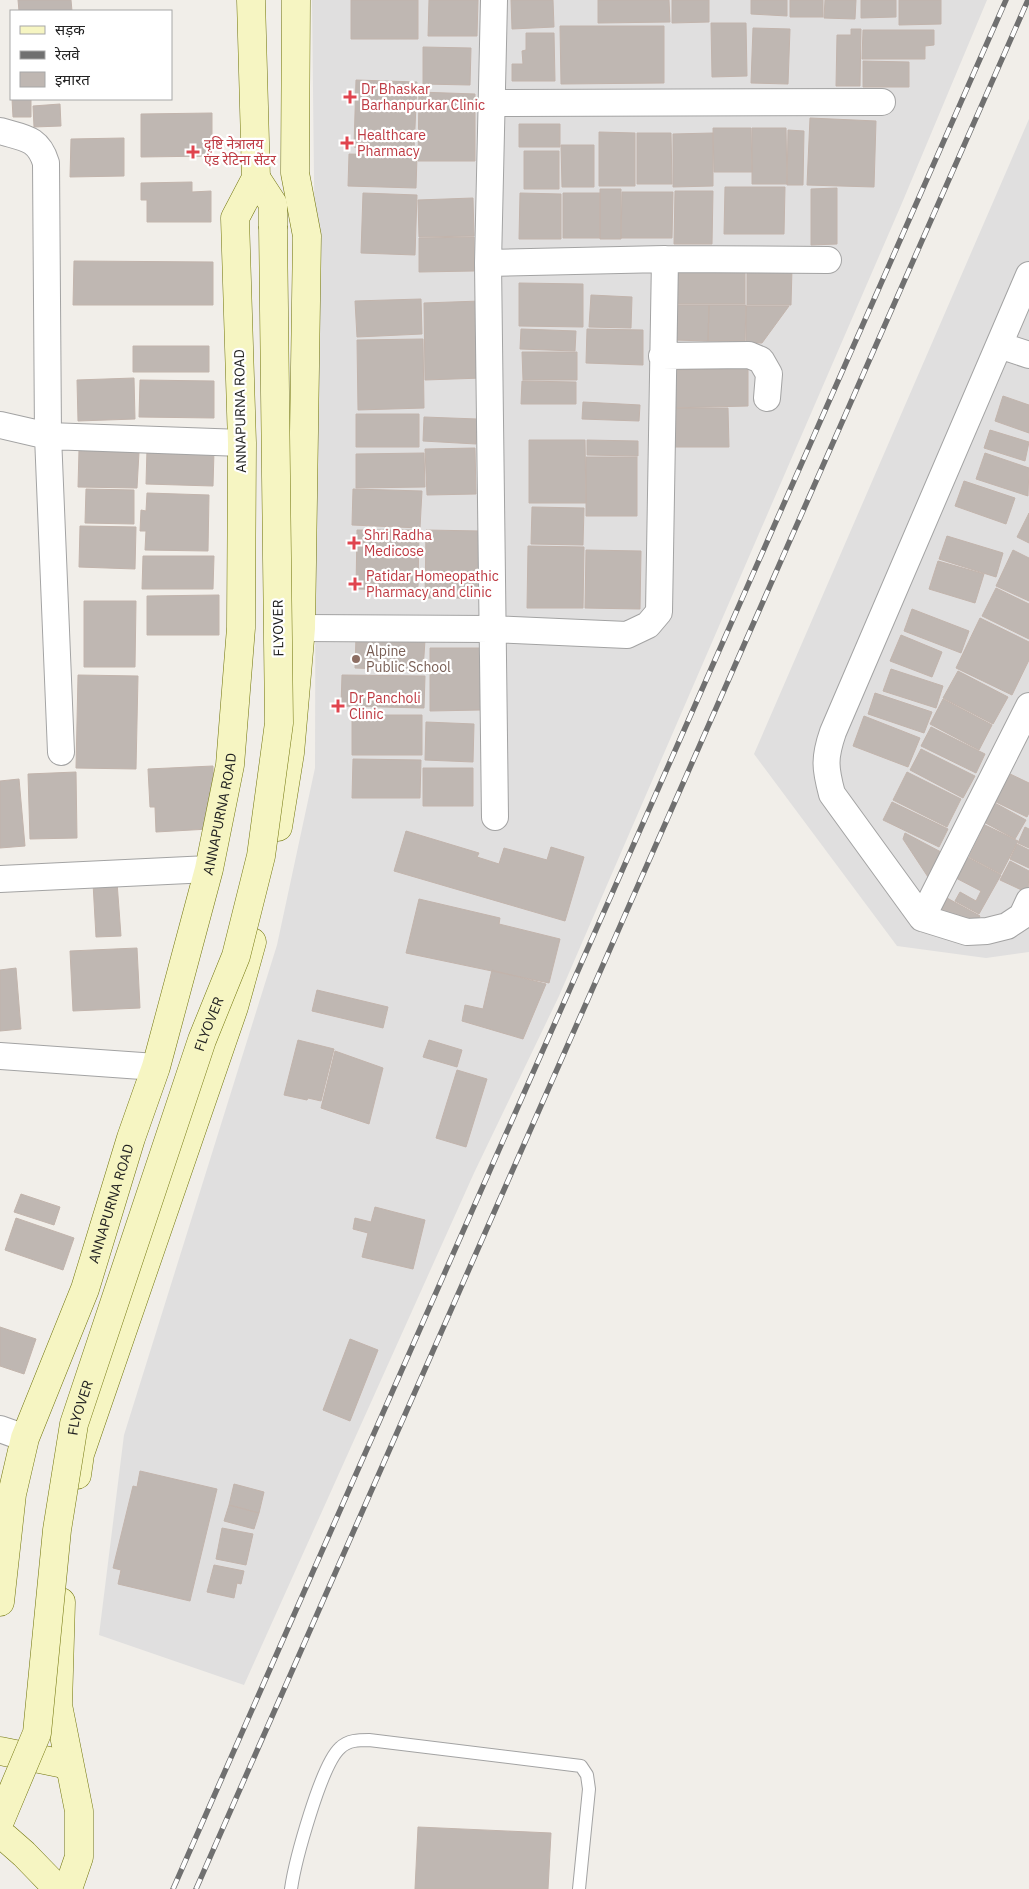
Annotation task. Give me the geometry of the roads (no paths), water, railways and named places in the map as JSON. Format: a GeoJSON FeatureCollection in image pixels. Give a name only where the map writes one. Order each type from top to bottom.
{"type":"FeatureCollection","features":[{"type":"Feature","properties":{"kind":"street","name":"ANNAPURNA ROAD"},"geometry":{"type":"LineString","coordinates":[[1,1592],[12,1494],[12,1433],[85,1289],[131,1138],[156,1067],[209,869],[231,755],[241,628],[242,443],[235,218],[256,178],[251,0]]}},
{"type":"Feature","properties":{"kind":"street"},"geometry":{"type":"LineString","coordinates":[[68,1889],[80,1857],[79,1810],[58,1705],[62,1578],[80,1454],[234,1007],[270,875],[290,753],[301,628],[307,236],[295,173],[296,0]]}},
{"type":"Feature","properties":{"kind":"street"},"geometry":{"type":"LineString","coordinates":[[494,0],[488,263],[495,817]]}},
{"type":"Feature","properties":{"kind":"street"},"geometry":{"type":"LineString","coordinates":[[491,103],[882,102]]}},
{"type":"Feature","properties":{"kind":"street"},"geometry":{"type":"LineString","coordinates":[[0,131],[31,140],[42,150],[46,163],[48,436],[61,752]]}},
{"type":"Feature","properties":{"kind":"street"},"geometry":{"type":"LineString","coordinates":[[273,215],[295,173]]}},
{"type":"Feature","properties":{"kind":"street"},"geometry":{"type":"LineString","coordinates":[[256,178],[273,215]]}},
{"type":"Feature","properties":{"kind":"street","name":"FLYOVER"},"geometry":{"type":"LineString","coordinates":[[0,1821],[36,1733],[57,1530],[74,1424],[202,1040],[236,956],[261,856],[279,723],[273,215]]}},
{"type":"Feature","properties":{"kind":"street"},"geometry":{"type":"LineString","coordinates":[[301,628],[492,630],[627,635],[648,625],[659,612],[665,259]]}},
{"type":"Feature","properties":{"kind":"street"},"geometry":{"type":"LineString","coordinates":[[488,263],[665,259],[828,260]]}},
{"type":"Feature","properties":{"kind":"street"},"geometry":{"type":"LineString","coordinates":[[1029,275],[826,752],[827,776],[832,794],[922,918],[967,932],[987,931],[1007,926],[1022,916],[1029,901]]}},
{"type":"Feature","properties":{"kind":"street"},"geometry":{"type":"LineString","coordinates":[[999,345],[1029,355]]}},
{"type":"Feature","properties":{"kind":"street"},"geometry":{"type":"LineString","coordinates":[[662,356],[749,355],[761,360],[769,374],[767,398]]}},
{"type":"Feature","properties":{"kind":"street"},"geometry":{"type":"LineString","coordinates":[[0,425],[48,436],[242,443]]}},
{"type":"Feature","properties":{"kind":"street"},"geometry":{"type":"LineString","coordinates":[[922,918],[1029,706]]}},
{"type":"Feature","properties":{"kind":"street"},"geometry":{"type":"LineString","coordinates":[[0,879],[209,869]]}},
{"type":"Feature","properties":{"kind":"street"},"geometry":{"type":"LineString","coordinates":[[0,1056],[156,1067]]}},
{"type":"Feature","properties":{"kind":"street"},"geometry":{"type":"LineString","coordinates":[[0,1751],[69,1766]]}},
{"type":"Feature","properties":{"kind":"street"},"geometry":{"type":"LineString","coordinates":[[0,1833],[24,1854],[58,1889]]}},
{"type":"Feature","properties":{"kind":"lane"},"geometry":{"type":"LineString","coordinates":[[291,1889],[295,1864],[326,1769],[340,1748],[352,1741],[369,1740],[580,1766],[587,1775],[589,1789],[579,1889]]}},
{"type":"Feature","properties":{"kind":"railway"},"geometry":{"type":"LineString","coordinates":[[173,1889],[1006,0]]}},
{"type":"Feature","properties":{"kind":"railway"},"geometry":{"type":"LineString","coordinates":[[196,1889],[1028,0]]}},
{"type":"Feature","properties":{"kind":"place","name":"Dr Bhaskar Barhanpurkar Clinic"},"geometry":{"type":"Point","coordinates":[350,97]}},
{"type":"Feature","properties":{"kind":"place","name":"Healthcare Pharmacy"},"geometry":{"type":"Point","coordinates":[347,143]}},
{"type":"Feature","properties":{"kind":"place","name":"दृष्टि नेत्रालय एंड रेटिना सेंटर"},"geometry":{"type":"Point","coordinates":[193,152]}},
{"type":"Feature","properties":{"kind":"place","name":"Shri Radha Medicose"},"geometry":{"type":"Point","coordinates":[354,543]}},
{"type":"Feature","properties":{"kind":"place","name":"Patidar Homeopathic Pharmacy and clinic"},"geometry":{"type":"Point","coordinates":[355,584]}},
{"type":"Feature","properties":{"kind":"place","name":"Alpine Public School"},"geometry":{"type":"Point","coordinates":[356,659]}},
{"type":"Feature","properties":{"kind":"place","name":"Dr Pancholi Clinic"},"geometry":{"type":"Point","coordinates":[338,706]}}]}
